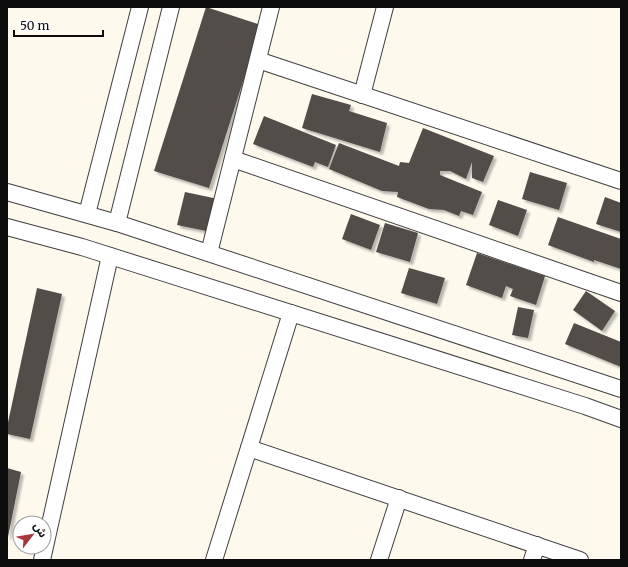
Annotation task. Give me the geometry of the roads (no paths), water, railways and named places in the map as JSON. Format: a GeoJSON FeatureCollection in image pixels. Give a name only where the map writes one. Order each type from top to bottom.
{"type":"FeatureCollection","features":[{"type":"Feature","properties":{"kind":"street"},"geometry":{"type":"LineString","coordinates":[[87,214],[140,7]]}},
{"type":"Feature","properties":{"kind":"street"},"geometry":{"type":"LineString","coordinates":[[117,223],[171,7]]}},
{"type":"Feature","properties":{"kind":"street"},"geometry":{"type":"LineString","coordinates":[[209,253],[271,7]]}},
{"type":"Feature","properties":{"kind":"street"},"geometry":{"type":"LineString","coordinates":[[362,95],[385,7]]}},
{"type":"Feature","properties":{"kind":"street"},"geometry":{"type":"LineString","coordinates":[[258,60],[621,181]]}},
{"type":"Feature","properties":{"kind":"street"},"geometry":{"type":"LineString","coordinates":[[233,159],[621,293]]}},
{"type":"Feature","properties":{"kind":"street"},"geometry":{"type":"LineString","coordinates":[[7,192],[117,223],[621,389]]}},
{"type":"Feature","properties":{"kind":"street"},"geometry":{"type":"LineString","coordinates":[[7,227],[110,256],[578,403],[621,418]]}},
{"type":"Feature","properties":{"kind":"street"},"geometry":{"type":"LineString","coordinates":[[42,560],[110,256]]}},
{"type":"Feature","properties":{"kind":"street"},"geometry":{"type":"LineString","coordinates":[[214,560],[291,313]]}},
{"type":"Feature","properties":{"kind":"street"},"geometry":{"type":"LineString","coordinates":[[249,448],[399,498],[535,553],[580,560]]}},
{"type":"Feature","properties":{"kind":"street"},"geometry":{"type":"LineString","coordinates":[[378,560],[399,498]]}}]}
